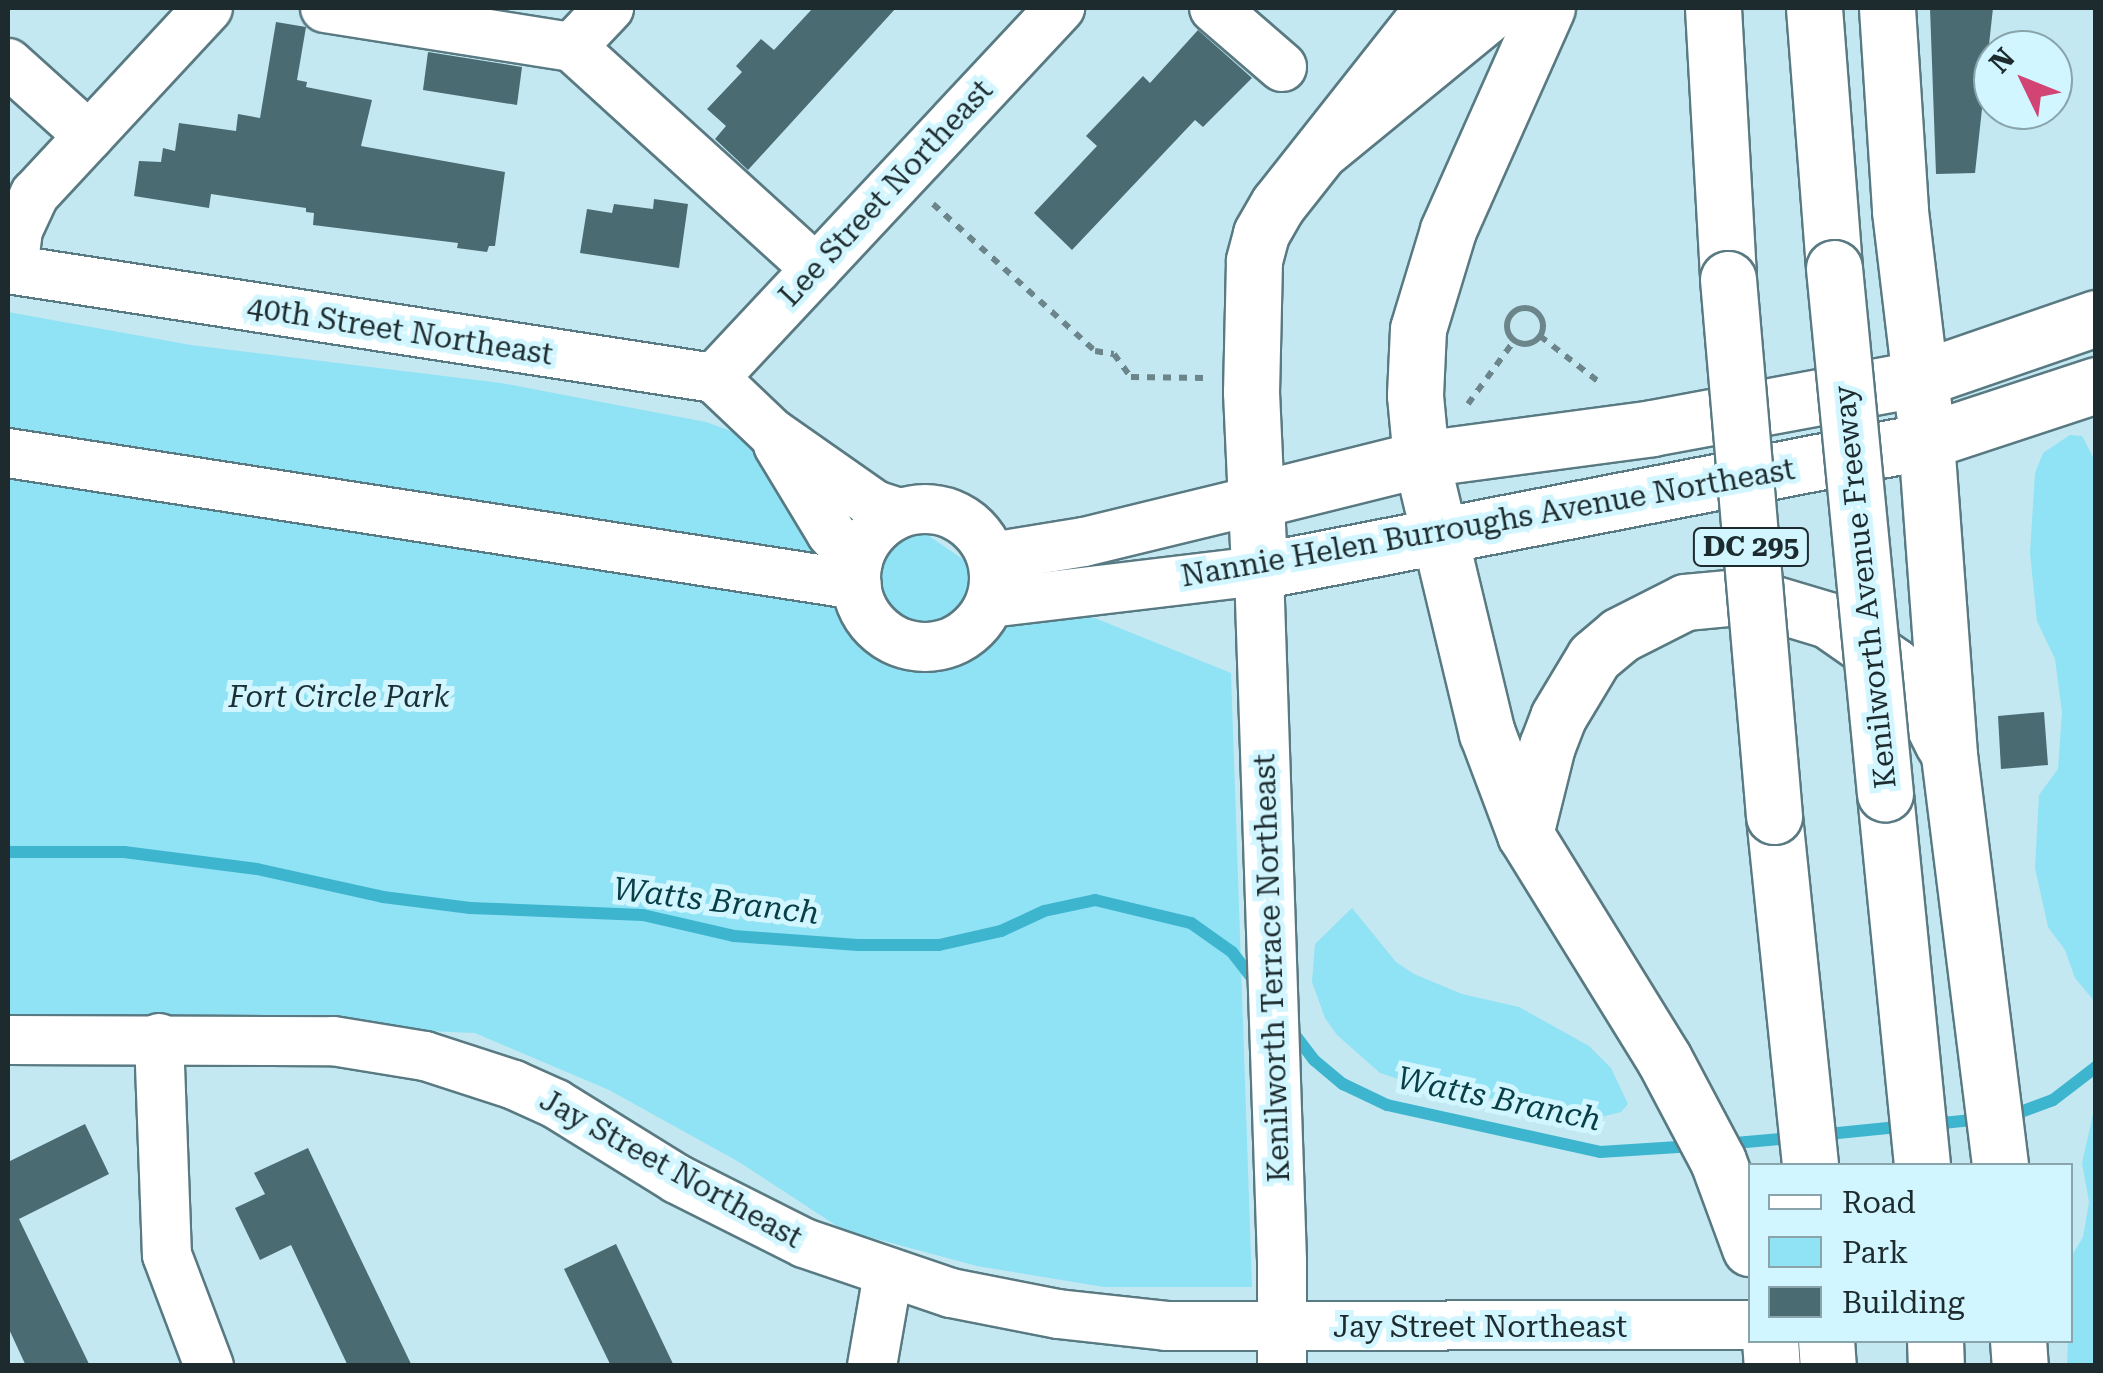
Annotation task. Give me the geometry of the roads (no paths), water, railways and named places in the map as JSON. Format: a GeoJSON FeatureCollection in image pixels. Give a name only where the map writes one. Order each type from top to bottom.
{"type":"FeatureCollection","features":[{"type":"Feature","properties":{"kind":"main road"},"geometry":{"type":"LineString","coordinates":[[1260,572],[1251,392],[1254,261],[1261,234],[1278,204],[1433,8]]}},
{"type":"Feature","properties":{"kind":"main road"},"geometry":{"type":"LineString","coordinates":[[1324,148],[1494,8]]}},
{"type":"Feature","properties":{"kind":"main road"},"geometry":{"type":"LineString","coordinates":[[1547,8],[1448,230],[1418,329],[1415,395],[1421,459],[1487,733],[1525,834],[1664,1058],[1718,1161],[1746,1235]]}},
{"type":"Feature","properties":{"kind":"main road","name":"DC 295"},"geometry":{"type":"LineString","coordinates":[[1713,8],[1728,278],[1774,816],[1810,1163]]}},
{"type":"Feature","properties":{"kind":"main road","name":"Kenilworth Avenue Freeway"},"geometry":{"type":"LineString","coordinates":[[1814,8],[1834,268],[1922,1163]]}},
{"type":"Feature","properties":{"kind":"main road"},"geometry":{"type":"LineString","coordinates":[[1887,8],[1902,228],[1922,378],[1949,756],[2000,1163]]}},
{"type":"Feature","properties":{"kind":"main road","name":"Nannie Helen Burroughs Avenue Northeast"},"geometry":{"type":"LineString","coordinates":[[1256,500],[1421,459],[1652,428],[1922,378],[2096,318]]}},
{"type":"Feature","properties":{"kind":"main road","name":"Nannie Helen Burroughs Avenue Northeast"},"geometry":{"type":"LineString","coordinates":[[1260,572],[1926,441],[2096,385]]}},
{"type":"Feature","properties":{"kind":"main road"},"geometry":{"type":"LineString","coordinates":[[1525,834],[1558,717],[1594,658],[1620,635],[1685,602],[1748,596],[1828,620],[1894,666],[1925,708],[1949,756]]}},
{"type":"Feature","properties":{"kind":"street"},"geometry":{"type":"LineString","coordinates":[[10,270],[28,205],[208,8]]}},
{"type":"Feature","properties":{"kind":"street"},"geometry":{"type":"LineString","coordinates":[[325,8],[572,47],[816,269]]}},
{"type":"Feature","properties":{"kind":"street"},"geometry":{"type":"LineString","coordinates":[[572,47],[609,8]]}},
{"type":"Feature","properties":{"kind":"street","name":"Lee Street Northeast"},"geometry":{"type":"LineString","coordinates":[[714,378],[1060,8]]}},
{"type":"Feature","properties":{"kind":"street"},"geometry":{"type":"LineString","coordinates":[[1214,8],[1282,67]]}},
{"type":"Feature","properties":{"kind":"street"},"geometry":{"type":"LineString","coordinates":[[8,63],[88,136]]}},
{"type":"Feature","properties":{"kind":"street","name":"40th Street Northeast"},"geometry":{"type":"LineString","coordinates":[[10,270],[714,378]]}},
{"type":"Feature","properties":{"kind":"street"},"geometry":{"type":"LineString","coordinates":[[714,378],[772,433],[875,505],[900,513],[933,510],[964,521],[982,536],[991,580],[978,623],[960,638],[938,646],[915,646],[893,639],[875,625],[862,607],[857,574],[772,433]]}},
{"type":"Feature","properties":{"kind":"street"},"geometry":{"type":"LineString","coordinates":[[8,453],[857,574]]}},
{"type":"Feature","properties":{"kind":"street","name":"Nannie Helen Burroughs Avenue Northeast"},"geometry":{"type":"LineString","coordinates":[[991,580],[1084,542],[1256,500]]}},
{"type":"Feature","properties":{"kind":"street"},"geometry":{"type":"LineString","coordinates":[[857,574],[866,542],[900,513]]}},
{"type":"Feature","properties":{"kind":"street","name":"Nannie Helen Burroughs Avenue Northeast"},"geometry":{"type":"LineString","coordinates":[[991,580],[1260,572]]}},
{"type":"Feature","properties":{"kind":"street","name":"Kenilworth Terrace Northeast"},"geometry":{"type":"LineString","coordinates":[[1260,572],[1281,1346]]}},
{"type":"Feature","properties":{"kind":"street"},"geometry":{"type":"LineString","coordinates":[[160,1038],[166,1254],[209,1366]]}},
{"type":"Feature","properties":{"kind":"street","name":"Jay Street Northeast"},"geometry":{"type":"LineString","coordinates":[[8,1040],[333,1041],[425,1056],[470,1069],[556,1104],[677,1179],[760,1224],[888,1274],[1004,1305],[1281,1346],[1748,1325]]}},
{"type":"Feature","properties":{"kind":"street"},"geometry":{"type":"LineString","coordinates":[[872,1366],[888,1274]]}},
{"type":"Feature","properties":{"kind":"waterway","name":"Watts Branch"},"geometry":{"type":"LineString","coordinates":[[8,852],[124,852],[257,869],[383,897],[470,908],[643,915],[734,936],[858,945],[939,945],[1001,931],[1044,911],[1095,900],[1191,923],[1232,952],[1259,987]]}},
{"type":"Feature","properties":{"kind":"waterway","name":"Watts Branch"},"geometry":{"type":"LineString","coordinates":[[1289,1027],[1314,1060],[1343,1084],[1387,1105],[1600,1152],[1694,1146]]}},
{"type":"Feature","properties":{"kind":"waterway","name":"Watts Branch"},"geometry":{"type":"LineString","coordinates":[[2007,1117],[2053,1100],[2096,1067]]}},
{"type":"Feature","properties":{"kind":"waterway","name":"Watts Branch"},"geometry":{"type":"LineString","coordinates":[[1933,1124],[1982,1119]]}},
{"type":"Feature","properties":{"kind":"waterway","name":"Watts Branch"},"geometry":{"type":"LineString","coordinates":[[1818,1135],[1908,1126]]}},
{"type":"Feature","properties":{"kind":"waterway","name":"Watts Branch"},"geometry":{"type":"LineString","coordinates":[[1724,1144],[1793,1138]]}},
{"type":"Feature","properties":{"kind":"park label","name":"Fort Circle Park"},"geometry":{"type":"Point","coordinates":[339,697]}}]}
